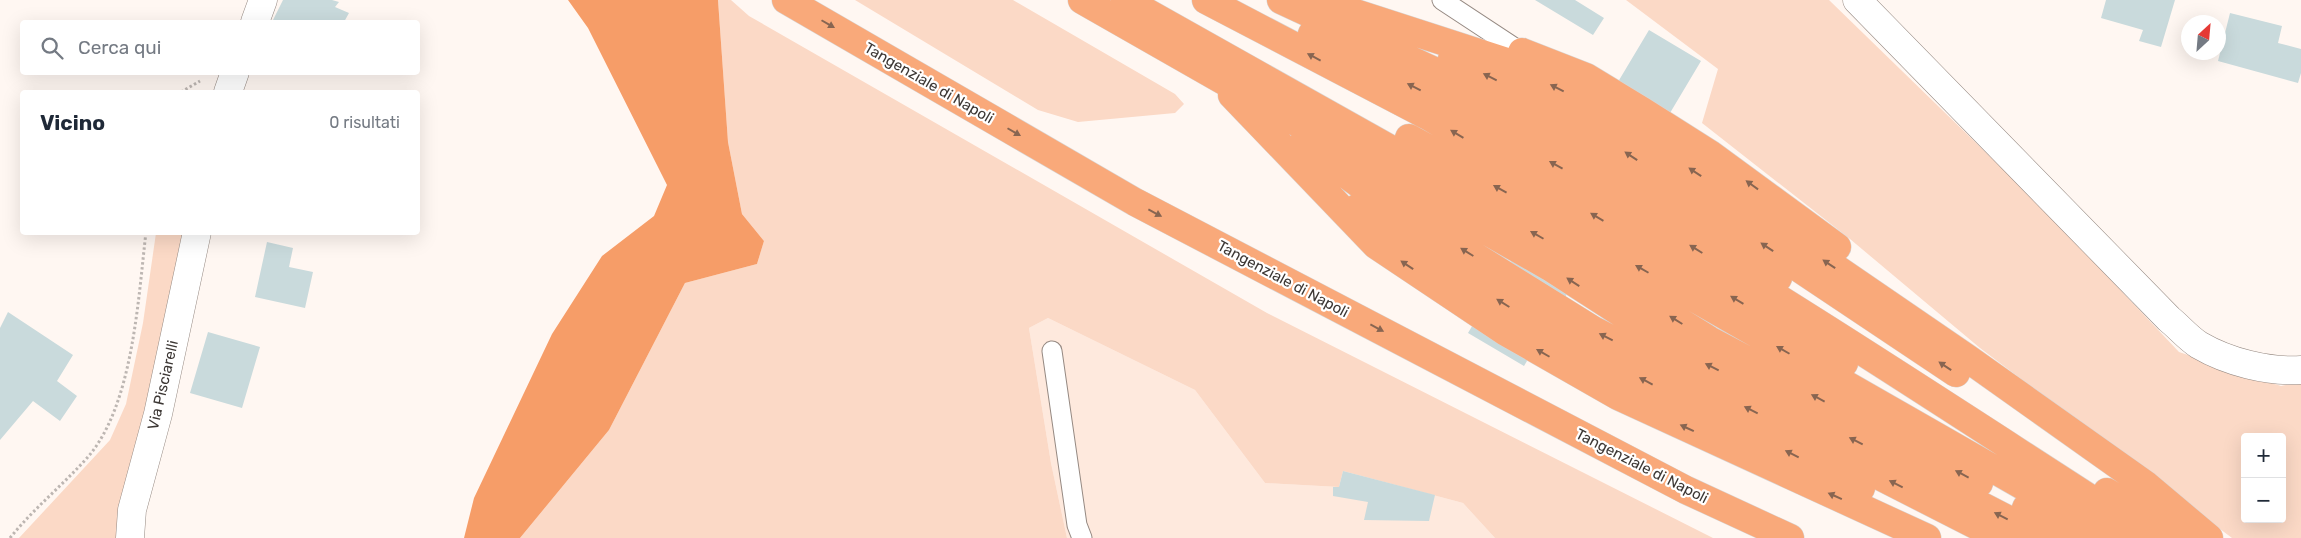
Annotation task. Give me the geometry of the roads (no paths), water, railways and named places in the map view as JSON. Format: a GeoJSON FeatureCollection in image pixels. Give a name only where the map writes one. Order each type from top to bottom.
{"type":"FeatureCollection","features":[{"type":"Feature","properties":{"kind":"highway","name":"Tangenziale di Napoli"},"geometry":{"type":"LineString","coordinates":[[786,0],[1134,202],[1686,490],[1790,538]]}},
{"type":"Feature","properties":{"kind":"highway"},"geometry":{"type":"LineString","coordinates":[[1082,0],[1215,78],[1550,267],[1677,349],[2044,538]]}},
{"type":"Feature","properties":{"kind":"highway"},"geometry":{"type":"LineString","coordinates":[[1124,0],[1426,169],[1561,248],[1709,340],[2082,538]]}},
{"type":"Feature","properties":{"kind":"highway"},"geometry":{"type":"LineString","coordinates":[[1161,0],[1572,228],[2114,538]]}},
{"type":"Feature","properties":{"kind":"highway"},"geometry":{"type":"LineString","coordinates":[[1206,0],[1428,116],[2140,538]]}},
{"type":"Feature","properties":{"kind":"highway"},"geometry":{"type":"LineString","coordinates":[[1246,0],[1454,108],[1596,188],[1901,376],[2150,538]]}},
{"type":"Feature","properties":{"kind":"highway"},"geometry":{"type":"LineString","coordinates":[[1281,0],[1446,77],[1608,166],[1926,376],[2180,538]]}},
{"type":"Feature","properties":{"kind":"highway"},"geometry":{"type":"LineString","coordinates":[[1314,0],[1385,21],[1506,62],[1580,100],[1672,156],[1967,358],[2146,485],[2209,538]]}},
{"type":"Feature","properties":{"kind":"highway"},"geometry":{"type":"LineString","coordinates":[[1314,0],[1460,62],[1562,114],[1619,148],[2205,538]]}},
{"type":"Feature","properties":{"kind":"highway"},"geometry":{"type":"LineString","coordinates":[[1385,21],[1521,52],[1586,77],[1710,154],[1863,266],[1967,358]]}},
{"type":"Feature","properties":{"kind":"highway"},"geometry":{"type":"LineString","coordinates":[[1215,78],[1376,245],[1506,332],[1618,396],[1927,538]]}},
{"type":"Feature","properties":{"kind":"highway"},"geometry":{"type":"LineString","coordinates":[[1215,78],[1362,186],[1593,330],[2002,538]]}},
{"type":"Feature","properties":{"kind":"highway"},"geometry":{"type":"LineString","coordinates":[[1304,170],[1411,246],[1519,313],[1660,388],[1960,538]]}},
{"type":"Feature","properties":{"kind":"street"},"geometry":{"type":"LineString","coordinates":[[256,20],[263,0]]}},
{"type":"Feature","properties":{"kind":"street"},"geometry":{"type":"LineString","coordinates":[[1857,0],[2170,319],[2198,344],[2224,357],[2254,365],[2284,371],[2301,370]]}},
{"type":"Feature","properties":{"kind":"street"},"geometry":{"type":"LineString","coordinates":[[229,90],[234,75]]}},
{"type":"Feature","properties":{"kind":"street","name":"Via Pisciarelli"},"geometry":{"type":"LineString","coordinates":[[130,538],[132,510],[158,414],[196,235]]}},
{"type":"Feature","properties":{"kind":"lane"},"geometry":{"type":"LineString","coordinates":[[1442,0],[1521,52]]}},
{"type":"Feature","properties":{"kind":"lane"},"geometry":{"type":"LineString","coordinates":[[1052,351],[1077,525],[1082,538]]}}]}
